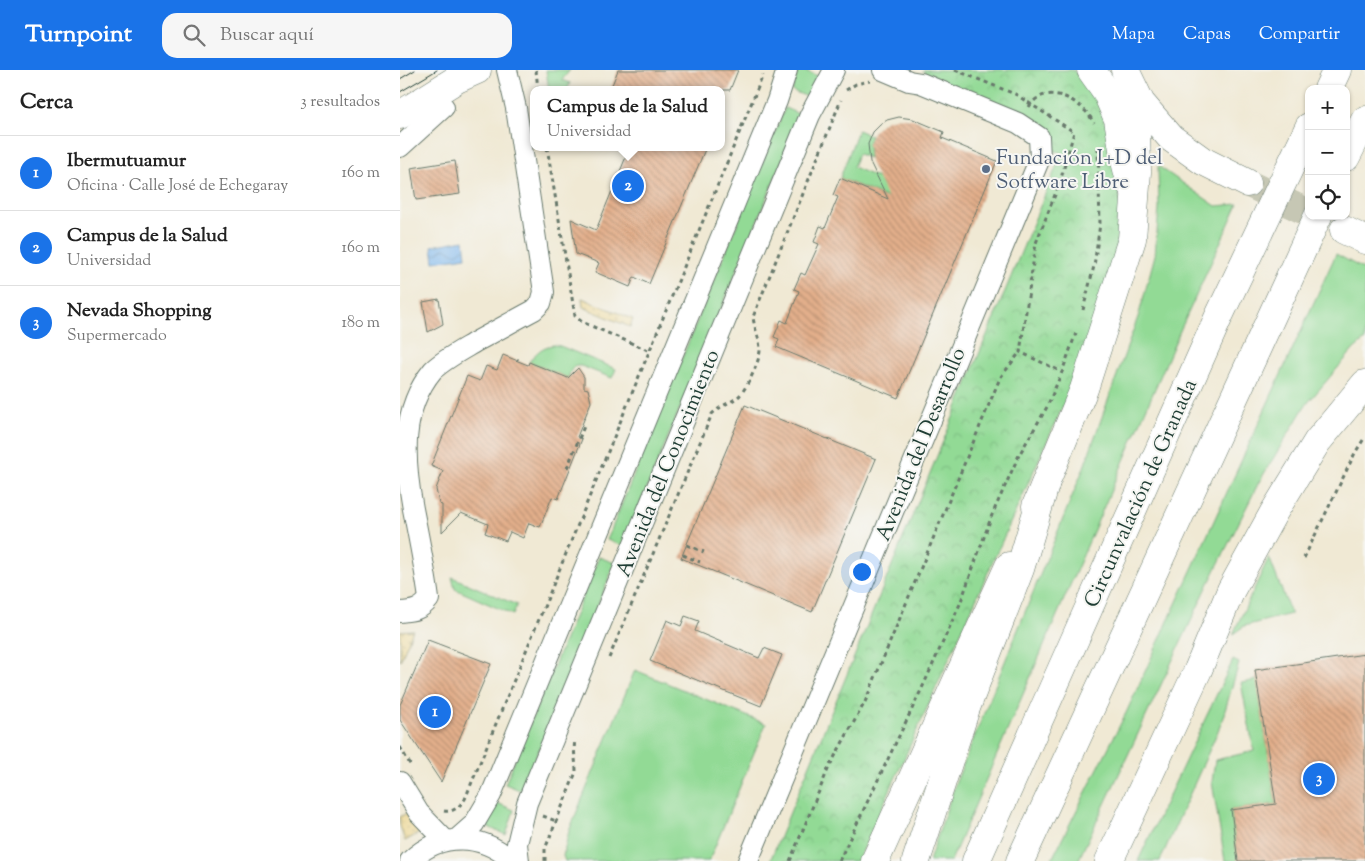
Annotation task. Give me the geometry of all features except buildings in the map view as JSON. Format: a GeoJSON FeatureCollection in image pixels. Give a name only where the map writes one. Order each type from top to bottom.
{"type":"FeatureCollection","features":[{"type":"Feature","properties":{"kind":"main road"},"geometry":{"type":"LineString","coordinates":[[400,115],[457,79],[477,70]]}},
{"type":"Feature","properties":{"kind":"main road"},"geometry":{"type":"LineString","coordinates":[[1093,70],[1115,85],[1133,88],[1171,138],[1203,161],[1247,183]]}},
{"type":"Feature","properties":{"kind":"main road"},"geometry":{"type":"LineString","coordinates":[[1093,70],[1118,118],[1125,161],[1135,201]]}},
{"type":"Feature","properties":{"kind":"main road"},"geometry":{"type":"LineString","coordinates":[[1330,85],[1337,70]]}},
{"type":"Feature","properties":{"kind":"main road"},"geometry":{"type":"LineString","coordinates":[[875,861],[1045,485],[1084,389],[1132,238],[1137,172],[1133,88]]}},
{"type":"Feature","properties":{"kind":"main road"},"geometry":{"type":"LineString","coordinates":[[1350,149],[1365,120]]}},
{"type":"Feature","properties":{"kind":"main road","name":"Circunvalación de Granada"},"geometry":{"type":"LineString","coordinates":[[976,861],[1219,316],[1308,130]]}},
{"type":"Feature","properties":{"kind":"main road","name":"Circunvalación de Granada"},"geometry":{"type":"LineString","coordinates":[[1020,861],[1316,220]]}},
{"type":"Feature","properties":{"kind":"main road"},"geometry":{"type":"LineString","coordinates":[[1109,861],[1198,670],[1231,590],[1274,512],[1317,442],[1365,384]]}},
{"type":"Feature","properties":{"kind":"main road"},"geometry":{"type":"LineString","coordinates":[[916,861],[966,708],[1020,569],[1045,485]]}},
{"type":"Feature","properties":{"kind":"street"},"geometry":{"type":"LineString","coordinates":[[400,612],[412,611],[423,607],[429,599],[404,457],[404,428],[419,387],[433,370],[449,357],[534,310],[541,303],[544,292],[516,108],[507,70]]}},
{"type":"Feature","properties":{"kind":"street","name":"Avenida del Conocimiento"},"geometry":{"type":"LineString","coordinates":[[451,840],[474,824],[491,795],[777,101],[787,70]]}},
{"type":"Feature","properties":{"kind":"street","name":"Avenida del Conocimiento"},"geometry":{"type":"LineString","coordinates":[[520,861],[517,844],[527,803],[810,115],[834,70]]}},
{"type":"Feature","properties":{"kind":"street"},"geometry":{"type":"LineString","coordinates":[[879,75],[909,81],[917,76],[1018,123]]}},
{"type":"Feature","properties":{"kind":"street"},"geometry":{"type":"LineString","coordinates":[[400,147],[444,107]]}},
{"type":"Feature","properties":{"kind":"street","name":"Avenida del Desarrollo"},"geometry":{"type":"LineString","coordinates":[[748,861],[1040,158],[1039,137],[1018,123]]}},
{"type":"Feature","properties":{"kind":"street"},"geometry":{"type":"LineString","coordinates":[[407,776],[419,813],[451,840]]}},
{"type":"Feature","properties":{"kind":"street"},"geometry":{"type":"LineString","coordinates":[[410,861],[420,851],[451,840],[475,840],[502,851],[512,861]]}},
{"type":"Feature","properties":{"kind":"path"},"geometry":{"type":"LineString","coordinates":[[536,70],[538,86]]}},
{"type":"Feature","properties":{"kind":"path"},"geometry":{"type":"LineString","coordinates":[[441,810],[455,809],[465,799],[765,70]]}},
{"type":"Feature","properties":{"kind":"path"},"geometry":{"type":"LineString","coordinates":[[609,659],[712,414],[717,408],[738,396],[746,387],[753,373],[760,349],[753,317],[846,90],[879,75]]}},
{"type":"Feature","properties":{"kind":"path"},"geometry":{"type":"LineString","coordinates":[[1018,123],[1031,104],[1044,95],[1058,94],[1071,99],[1085,110],[1095,124]]}},
{"type":"Feature","properties":{"kind":"path"},"geometry":{"type":"LineString","coordinates":[[1082,314],[1094,266],[1100,224],[1098,146]]}},
{"type":"Feature","properties":{"kind":"path"},"geometry":{"type":"LineString","coordinates":[[548,151],[575,316],[582,322],[650,351]]}},
{"type":"Feature","properties":{"kind":"path"},"geometry":{"type":"LineString","coordinates":[[839,861],[924,684],[960,604],[992,515],[1019,455],[1047,407],[1077,331]]}},
{"type":"Feature","properties":{"kind":"path"},"geometry":{"type":"LineString","coordinates":[[790,861],[829,767],[865,702],[1000,378],[1020,352]]}},
{"type":"Feature","properties":{"kind":"path"},"geometry":{"type":"LineString","coordinates":[[567,468],[585,424]]}},
{"type":"Feature","properties":{"kind":"path"},"geometry":{"type":"LineString","coordinates":[[1304,558],[1355,453],[1365,437]]}},
{"type":"Feature","properties":{"kind":"path"},"geometry":{"type":"LineString","coordinates":[[687,545],[704,552]]}},
{"type":"Feature","properties":{"kind":"path"},"geometry":{"type":"LineString","coordinates":[[683,555],[700,562]]}},
{"type":"Feature","properties":{"kind":"path"},"geometry":{"type":"LineString","coordinates":[[545,861],[544,849],[576,772],[576,760],[573,750],[576,737]]}},
{"type":"Feature","properties":{"kind":"path"},"geometry":{"type":"LineString","coordinates":[[400,747],[407,776]]}},
{"type":"Feature","properties":{"kind":"green space"},"geometry":{"type":"Polygon","coordinates":[[[546,70],[570,70],[562,80],[570,83],[569,86],[548,86],[546,70]]]}},
{"type":"Feature","properties":{"kind":"green space"},"geometry":{"type":"Polygon","coordinates":[[[798,70],[818,76],[808,97],[792,91],[798,70]]]}},
{"type":"Feature","properties":{"kind":"green space"},"geometry":{"type":"Polygon","coordinates":[[[923,70],[1072,70],[1092,86],[1104,102],[1117,162],[1122,221],[1116,263],[1077,375],[858,861],[770,861],[1062,153],[1052,150],[1050,131],[1044,123],[926,75],[923,70]]]}},
{"type":"Feature","properties":{"kind":"green space"},"geometry":{"type":"Polygon","coordinates":[[[785,108],[801,115],[623,546],[607,540],[785,108]]]}},
{"type":"Feature","properties":{"kind":"green space"},"geometry":{"type":"Polygon","coordinates":[[[858,130],[871,136],[868,144],[869,158],[858,154],[853,167],[892,184],[902,204],[840,178],[858,130]]]}},
{"type":"Feature","properties":{"kind":"green space"},"geometry":{"type":"Polygon","coordinates":[[[1158,166],[1216,206],[1238,204],[1179,333],[951,861],[929,861],[956,782],[1084,467],[1139,314],[1155,255],[1159,208],[1158,166]]]}},
{"type":"Feature","properties":{"kind":"green space"},"geometry":{"type":"Polygon","coordinates":[[[1336,254],[1365,270],[1365,340],[1354,349],[1305,406],[1259,482],[1208,585],[1078,861],[1051,861],[1126,713],[1336,254]]]}},
{"type":"Feature","properties":{"kind":"green space"},"geometry":{"type":"Polygon","coordinates":[[[554,345],[616,369],[612,378],[581,366],[576,366],[572,369],[568,378],[529,362],[540,351],[554,345]]]}},
{"type":"Feature","properties":{"kind":"green space"},"geometry":{"type":"Polygon","coordinates":[[[599,557],[615,563],[522,791],[505,784],[599,557]]]}},
{"type":"Feature","properties":{"kind":"green space"},"geometry":{"type":"Polygon","coordinates":[[[1269,557],[1291,614],[1244,626],[1233,634],[1269,557]]]}},
{"type":"Feature","properties":{"kind":"green space"},"geometry":{"type":"Polygon","coordinates":[[[452,577],[517,605],[513,615],[455,589],[452,577]]]}},
{"type":"Feature","properties":{"kind":"green space"},"geometry":{"type":"Polygon","coordinates":[[[1233,660],[1239,663],[1221,724],[1160,861],[1138,861],[1233,660]]]}},
{"type":"Feature","properties":{"kind":"green space"},"geometry":{"type":"Polygon","coordinates":[[[635,670],[766,724],[709,861],[565,861],[563,856],[569,831],[635,670]]]}},
{"type":"Feature","properties":{"kind":"green space"},"geometry":{"type":"Polygon","coordinates":[[[1257,680],[1276,804],[1231,810],[1238,861],[1225,861],[1212,782],[1215,760],[1254,751],[1241,683],[1257,680]]]}},
{"type":"Feature","properties":{"kind":"green space"},"geometry":{"type":"Polygon","coordinates":[[[497,803],[514,810],[506,835],[486,826],[497,803]]]}},
{"type":"Feature","properties":{"kind":"sand"},"geometry":{"type":"Polygon","coordinates":[[[582,298],[633,319],[630,327],[583,307],[582,298]]]}},
{"type":"Feature","properties":{"kind":"sand"},"geometry":{"type":"Polygon","coordinates":[[[413,630],[400,661],[400,631],[413,630]]]}},
{"type":"Feature","properties":{"kind":"sand"},"geometry":{"type":"Polygon","coordinates":[[[408,812],[423,831],[405,841],[400,826],[400,817],[408,812]]]}},
{"type":"Feature","properties":{"kind":"water"},"geometry":{"type":"Polygon","coordinates":[[[464,240],[466,257],[434,262],[432,246],[464,240]]]}},
{"type":"Feature","properties":{"kind":"tunnel"},"geometry":{"type":"LineString","coordinates":[[1247,183],[1305,211]]}},
{"type":"Feature","properties":{"kind":"tram line"},"geometry":{"type":"LineString","coordinates":[[400,79],[415,70]]}},
{"type":"Feature","properties":{"kind":"tram line"},"geometry":{"type":"LineString","coordinates":[[400,92],[437,70]]}},
{"type":"Feature","properties":{"kind":"place","name":"Fundación I+D del Sotfware Libre"},"geometry":{"type":"Point","coordinates":[986,169]}},
{"type":"Feature","properties":{"kind":"place","name":"Campus de la Salud"},"geometry":{"type":"Point","coordinates":[628,186]}},
{"type":"Feature","properties":{"kind":"place","name":"Ibermutuamur"},"geometry":{"type":"Point","coordinates":[435,712]}},
{"type":"Feature","properties":{"kind":"place","name":"Nevada Shopping"},"geometry":{"type":"Point","coordinates":[1319,779]}}]}
